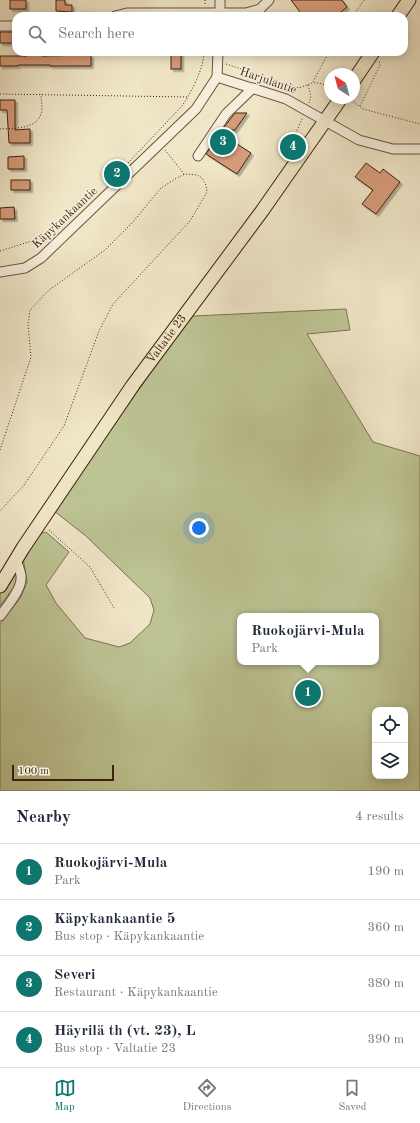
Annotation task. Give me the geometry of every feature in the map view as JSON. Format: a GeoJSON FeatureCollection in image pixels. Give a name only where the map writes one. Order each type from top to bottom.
{"type":"FeatureCollection","features":[{"type":"Feature","properties":{"kind":"highway"},"geometry":{"type":"LineString","coordinates":[[401,12],[409,0]]}},
{"type":"Feature","properties":{"kind":"highway"},"geometry":{"type":"LineString","coordinates":[[360,73],[375,56]]}},
{"type":"Feature","properties":{"kind":"highway","name":"Valtatie 23"},"geometry":{"type":"LineString","coordinates":[[0,586],[133,385],[338,104]]}},
{"type":"Feature","properties":{"kind":"street"},"geometry":{"type":"LineString","coordinates":[[220,0],[220,12]]}},
{"type":"Feature","properties":{"kind":"street"},"geometry":{"type":"LineString","coordinates":[[250,12],[260,9],[269,0]]}},
{"type":"Feature","properties":{"kind":"street"},"geometry":{"type":"LineString","coordinates":[[0,26],[12,26]]}},
{"type":"Feature","properties":{"kind":"street"},"geometry":{"type":"LineString","coordinates":[[217,77],[218,56]]}},
{"type":"Feature","properties":{"kind":"street","name":"Harjulantie"},"geometry":{"type":"LineString","coordinates":[[217,77],[286,99],[359,140],[393,149],[420,149]]}},
{"type":"Feature","properties":{"kind":"street","name":"Käpykankaantie"},"geometry":{"type":"LineString","coordinates":[[0,272],[25,268],[41,258],[196,109],[217,77]]}},
{"type":"Feature","properties":{"kind":"street"},"geometry":{"type":"LineString","coordinates":[[198,156],[226,114],[253,88]]}},
{"type":"Feature","properties":{"kind":"street"},"geometry":{"type":"LineString","coordinates":[[0,616],[19,588],[22,580],[16,560]]}},
{"type":"Feature","properties":{"kind":"path"},"geometry":{"type":"LineString","coordinates":[[356,12],[364,0]]}},
{"type":"Feature","properties":{"kind":"path"},"geometry":{"type":"LineString","coordinates":[[127,163],[177,111],[188,97],[204,60],[204,56]]}},
{"type":"Feature","properties":{"kind":"path"},"geometry":{"type":"LineString","coordinates":[[312,83],[326,56]]}},
{"type":"Feature","properties":{"kind":"path"},"geometry":{"type":"LineString","coordinates":[[360,106],[380,65],[376,56]]}},
{"type":"Feature","properties":{"kind":"path"},"geometry":{"type":"LineString","coordinates":[[217,62],[300,88],[312,83],[324,84]]}},
{"type":"Feature","properties":{"kind":"path"},"geometry":{"type":"LineString","coordinates":[[293,167],[295,135],[307,110],[311,96],[308,84]]}},
{"type":"Feature","properties":{"kind":"path"},"geometry":{"type":"LineString","coordinates":[[0,94],[188,97]]}},
{"type":"Feature","properties":{"kind":"path"},"geometry":{"type":"LineString","coordinates":[[0,129],[27,126],[36,122],[41,115],[41,94]]}},
{"type":"Feature","properties":{"kind":"path"},"geometry":{"type":"LineString","coordinates":[[355,104],[364,109],[420,124]]}},
{"type":"Feature","properties":{"kind":"path"},"geometry":{"type":"LineString","coordinates":[[152,136],[161,144],[185,174]]}},
{"type":"Feature","properties":{"kind":"path"},"geometry":{"type":"LineString","coordinates":[[0,450],[31,357],[28,325],[30,310],[49,290],[105,250],[133,222],[161,188],[185,174],[197,175],[202,178],[206,185],[207,192],[190,221],[113,304],[99,331],[64,426],[24,485],[0,511]]}},
{"type":"Feature","properties":{"kind":"path"},"geometry":{"type":"LineString","coordinates":[[0,251],[38,239],[64,225]]}},
{"type":"Feature","properties":{"kind":"path"},"geometry":{"type":"LineString","coordinates":[[41,523],[90,567],[114,608]]}},
{"type":"Feature","properties":{"kind":"green space"},"geometry":{"type":"Polygon","coordinates":[[[346,309],[350,330],[307,334],[373,442],[420,456],[420,791],[0,791],[0,624],[21,597],[27,582],[23,558],[39,534],[46,532],[69,552],[46,585],[56,603],[85,638],[119,647],[130,643],[150,624],[154,610],[150,598],[86,536],[54,511],[177,335],[193,316],[346,309]]]}},
{"type":"Feature","properties":{"kind":"green space"},"geometry":{"type":"Polygon","coordinates":[[[14,571],[18,576],[17,583],[0,606],[0,593],[14,571]]]}},
{"type":"Feature","properties":{"kind":"building"},"geometry":{"type":"Polygon","coordinates":[[[10,0],[26,0],[26,9],[10,9],[10,0]]]}},
{"type":"Feature","properties":{"kind":"building"},"geometry":{"type":"Polygon","coordinates":[[[56,0],[65,0],[65,5],[72,5],[72,12],[56,11],[56,0]]]}},
{"type":"Feature","properties":{"kind":"building"},"geometry":{"type":"Polygon","coordinates":[[[291,0],[342,0],[347,7],[341,12],[300,12],[291,0]]]}},
{"type":"Feature","properties":{"kind":"building"},"geometry":{"type":"Polygon","coordinates":[[[0,32],[12,32],[12,43],[0,43],[0,32]]]}},
{"type":"Feature","properties":{"kind":"building"},"geometry":{"type":"Polygon","coordinates":[[[0,56],[91,56],[91,66],[0,66],[0,56]]]}},
{"type":"Feature","properties":{"kind":"building"},"geometry":{"type":"Polygon","coordinates":[[[171,56],[181,56],[181,69],[171,69],[171,56]]]}},
{"type":"Feature","properties":{"kind":"building"},"geometry":{"type":"Polygon","coordinates":[[[0,100],[15,100],[15,130],[30,129],[30,143],[9,143],[7,110],[0,110],[0,100]]]}},
{"type":"Feature","properties":{"kind":"building"},"geometry":{"type":"Polygon","coordinates":[[[235,113],[247,113],[235,130],[222,130],[235,113]]]}},
{"type":"Feature","properties":{"kind":"building"},"geometry":{"type":"Polygon","coordinates":[[[220,133],[251,153],[237,174],[206,154],[220,133]]]}},
{"type":"Feature","properties":{"kind":"building"},"geometry":{"type":"Polygon","coordinates":[[[24,156],[24,169],[8,169],[8,157],[24,156]]]}},
{"type":"Feature","properties":{"kind":"building"},"geometry":{"type":"Polygon","coordinates":[[[366,163],[380,173],[383,169],[400,182],[376,214],[362,204],[373,190],[355,177],[366,163]]]}},
{"type":"Feature","properties":{"kind":"building"},"geometry":{"type":"Polygon","coordinates":[[[11,180],[30,180],[30,190],[11,190],[11,180]]]}},
{"type":"Feature","properties":{"kind":"building"},"geometry":{"type":"Polygon","coordinates":[[[14,207],[15,219],[0,219],[0,208],[14,207]]]}},
{"type":"Feature","properties":{"kind":"place","name":"Severi"},"geometry":{"type":"Point","coordinates":[223,142]}},
{"type":"Feature","properties":{"kind":"place","name":"Häyrilä th (vt. 23), L"},"geometry":{"type":"Point","coordinates":[293,147]}},
{"type":"Feature","properties":{"kind":"place","name":"Käpykankaantie 5"},"geometry":{"type":"Point","coordinates":[117,174]}},
{"type":"Feature","properties":{"kind":"place","name":"Ruokojärvi-Mula"},"geometry":{"type":"Point","coordinates":[308,693]}}]}
